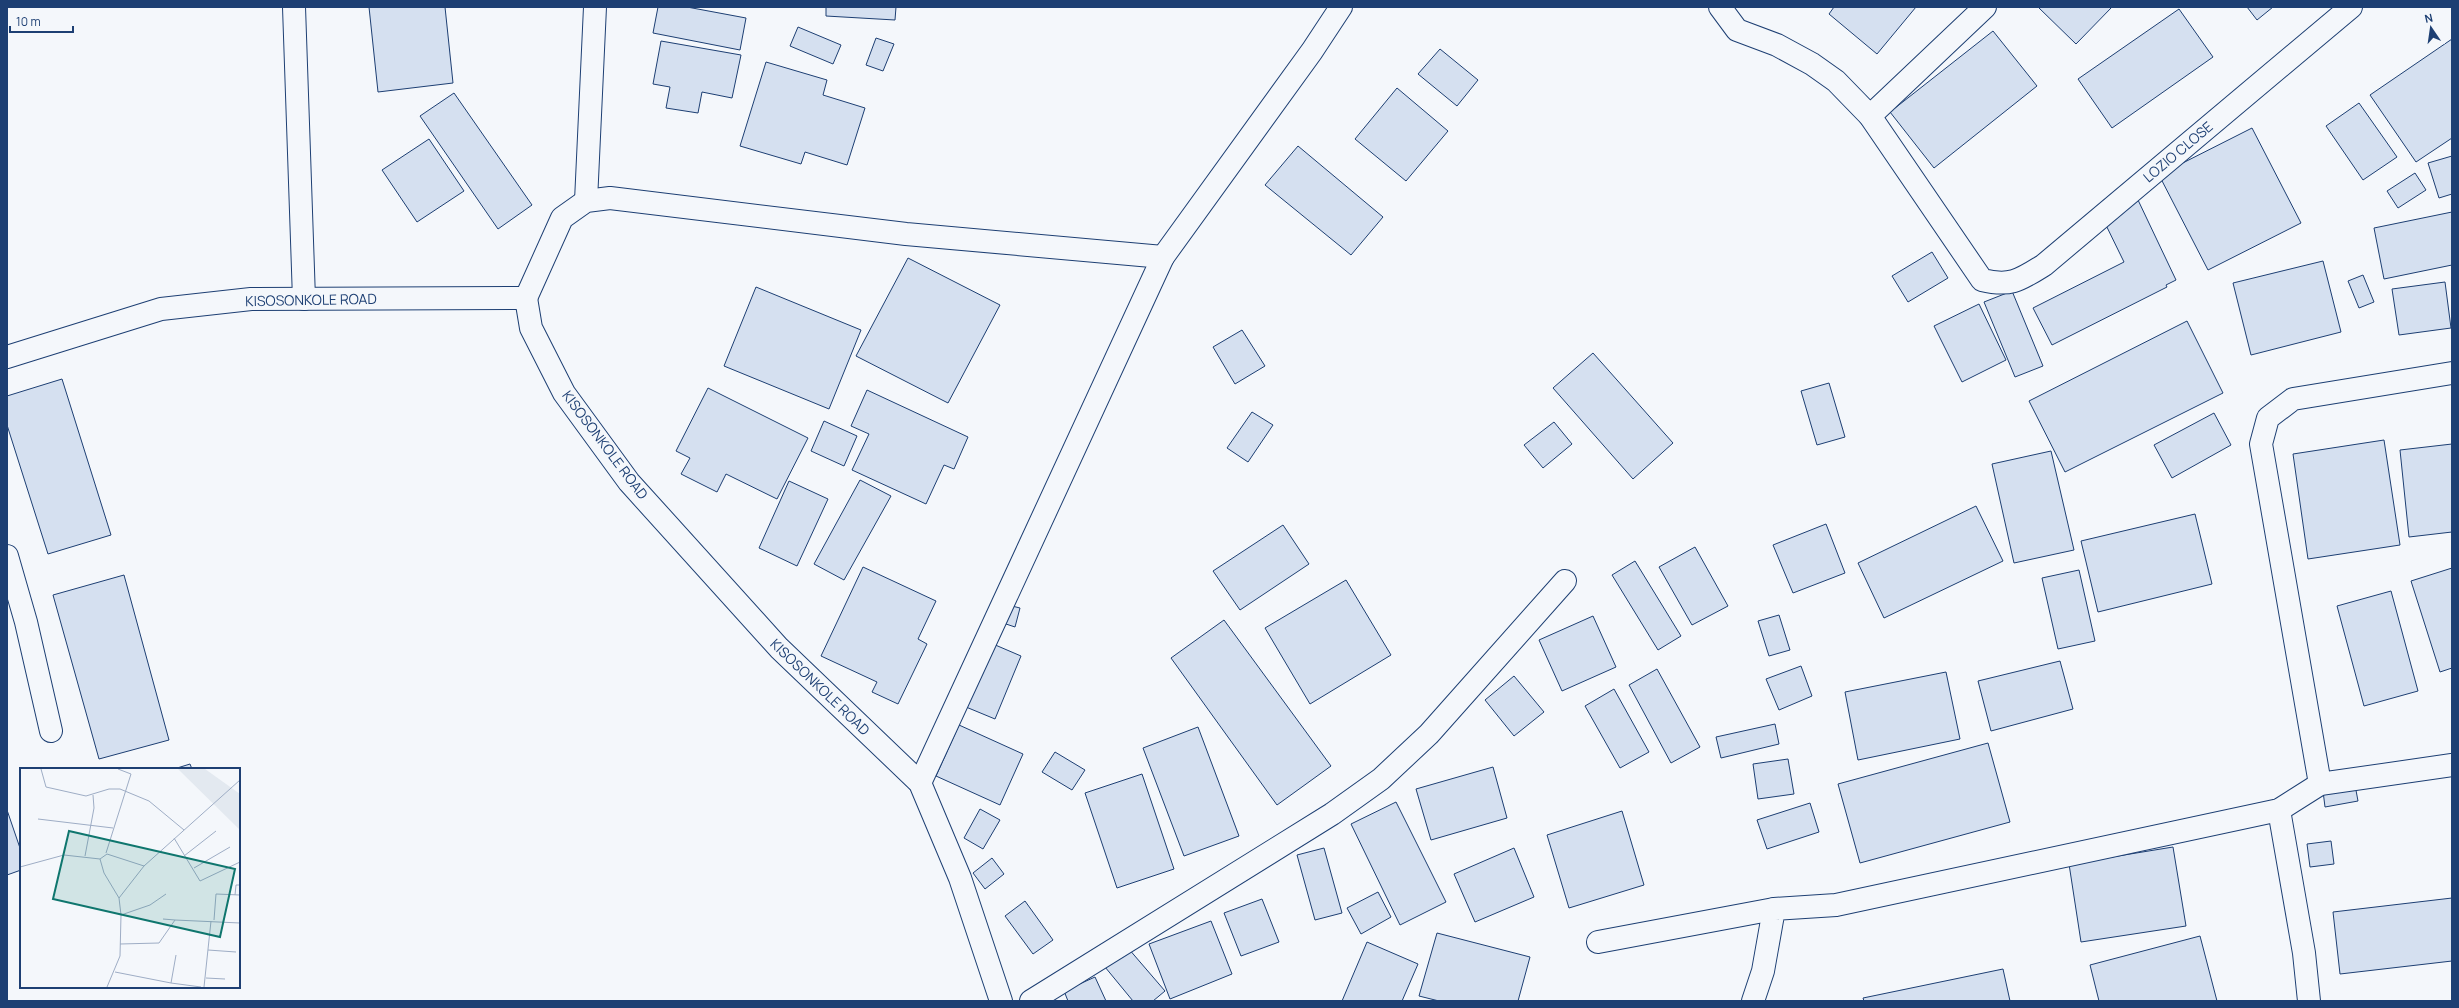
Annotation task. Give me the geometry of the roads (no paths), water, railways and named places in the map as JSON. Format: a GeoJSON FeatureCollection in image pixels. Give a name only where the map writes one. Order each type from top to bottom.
{"type":"FeatureCollection","features":[{"type":"Feature","properties":{"kind":"street"},"geometry":{"type":"LineString","coordinates":[[294,7],[304,299]]}},
{"type":"Feature","properties":{"kind":"street"},"geometry":{"type":"LineString","coordinates":[[586,201],[595,7]]}},
{"type":"Feature","properties":{"kind":"street"},"geometry":{"type":"LineString","coordinates":[[920,783],[1163,257],[1312,51],[1341,7]]}},
{"type":"Feature","properties":{"kind":"street"},"geometry":{"type":"LineString","coordinates":[[1720,7],[1737,30],[1777,45],[1812,64],[1836,81],[1870,116],[1985,7]]}},
{"type":"Feature","properties":{"kind":"street","name":"LOZIO CLOSE"},"geometry":{"type":"LineString","coordinates":[[1870,116],[1982,280],[1999,284],[2017,282],[2044,265],[2351,7]]}},
{"type":"Feature","properties":{"kind":"street"},"geometry":{"type":"LineString","coordinates":[[526,298],[562,218],[586,201],[610,198],[906,234],[1163,257]]}},
{"type":"Feature","properties":{"kind":"street","name":"KISOSONKOLE ROAD"},"geometry":{"type":"LineString","coordinates":[[7,357],[161,309],[251,299],[526,298],[531,328],[564,393],[629,482],[779,648],[920,783],[960,878],[1002,1001]]}},
{"type":"Feature","properties":{"kind":"street"},"geometry":{"type":"LineString","coordinates":[[2320,784],[2261,444],[2268,418],[2293,399],[2452,373]]}},
{"type":"Feature","properties":{"kind":"street"},"geometry":{"type":"LineString","coordinates":[[7,556],[26,622],[51,731]]}},
{"type":"Feature","properties":{"kind":"street"},"geometry":{"type":"LineString","coordinates":[[1031,1001],[1332,814],[1381,778],[1429,734],[1565,581]]}},
{"type":"Feature","properties":{"kind":"street"},"geometry":{"type":"LineString","coordinates":[[1598,942],[1774,909],[1836,904],[2279,810],[2320,784],[2452,765]]}},
{"type":"Feature","properties":{"kind":"street"},"geometry":{"type":"LineString","coordinates":[[2279,810],[2304,953],[2309,1001]]}},
{"type":"Feature","properties":{"kind":"street"},"geometry":{"type":"LineString","coordinates":[[1753,1001],[1763,971],[1774,909]]}}]}
